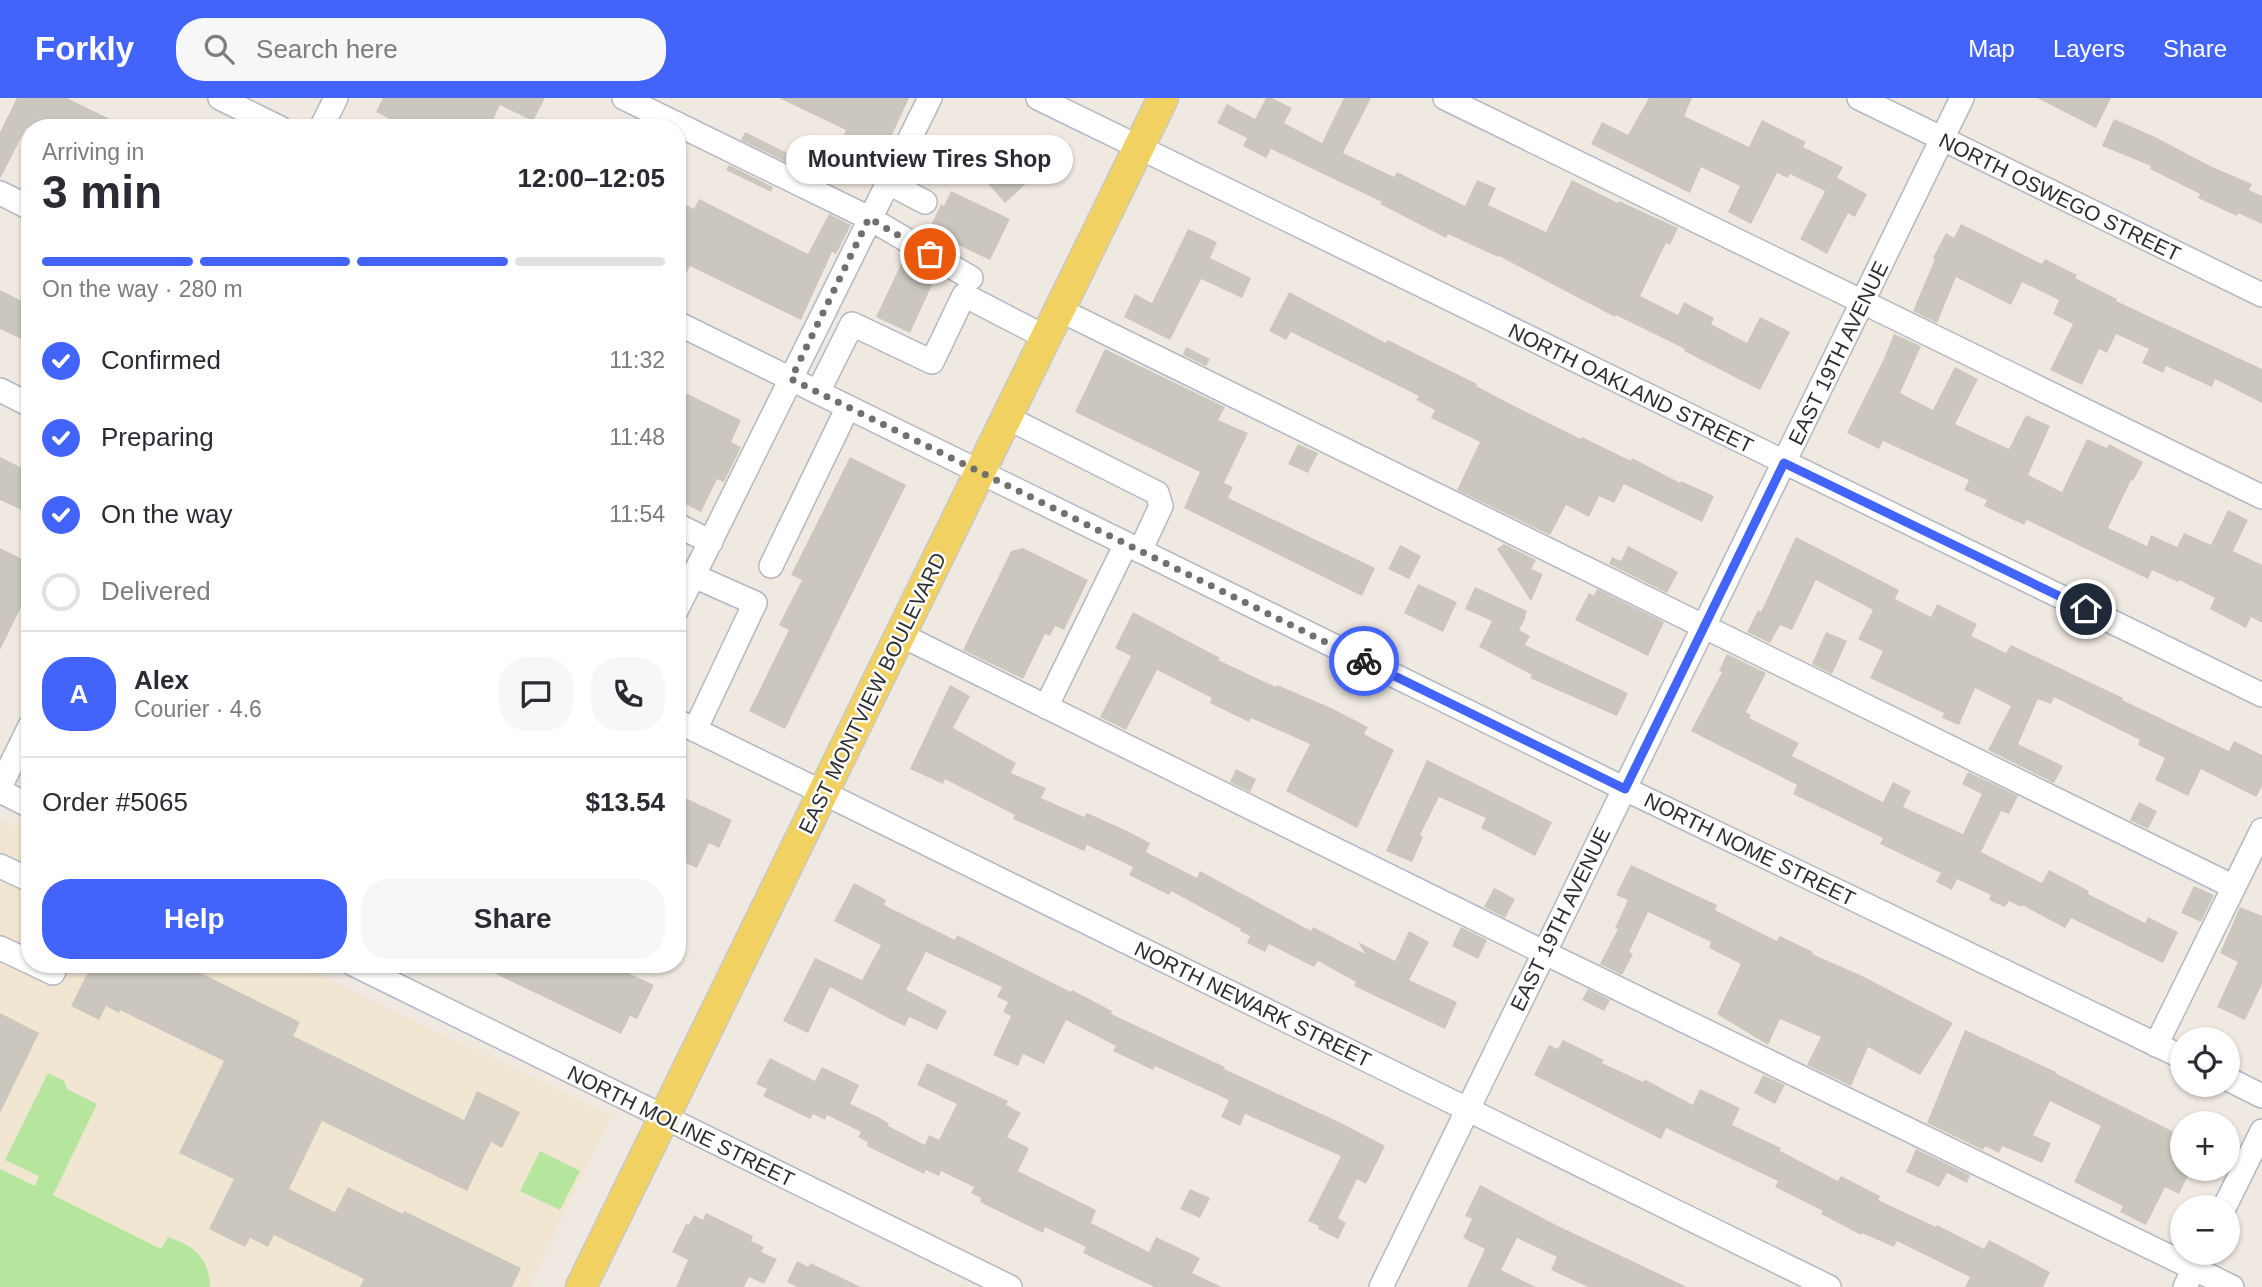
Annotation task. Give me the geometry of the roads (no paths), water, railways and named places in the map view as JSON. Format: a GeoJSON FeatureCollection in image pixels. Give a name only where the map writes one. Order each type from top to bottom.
{"type":"FeatureCollection","features":[{"type":"Feature","properties":{"kind":"main road","name":"EAST MONTVIEW BOULEVARD"},"geometry":{"type":"LineString","coordinates":[[586,1285],[664,1116],[1163,98]]}},
{"type":"Feature","properties":{"kind":"street"},"geometry":{"type":"LineString","coordinates":[[220,98],[262,119]]}},
{"type":"Feature","properties":{"kind":"street"},"geometry":{"type":"LineString","coordinates":[[326,119],[336,98]]}},
{"type":"Feature","properties":{"kind":"street"},"geometry":{"type":"LineString","coordinates":[[624,98],[667,119]]}},
{"type":"Feature","properties":{"kind":"street"},"geometry":{"type":"LineString","coordinates":[[686,592],[930,98]]}},
{"type":"Feature","properties":{"kind":"street","name":"NORTH OAKLAND STREET"},"geometry":{"type":"LineString","coordinates":[[1038,98],[2262,695]]}},
{"type":"Feature","properties":{"kind":"street"},"geometry":{"type":"LineString","coordinates":[[1445,98],[2262,497]]}},
{"type":"Feature","properties":{"kind":"street","name":"NORTH OSWEGO STREET"},"geometry":{"type":"LineString","coordinates":[[1858,98],[2262,295]]}},
{"type":"Feature","properties":{"kind":"street","name":"EAST 19TH AVENUE"},"geometry":{"type":"LineString","coordinates":[[1381,1287],[1962,98]]}},
{"type":"Feature","properties":{"kind":"street"},"geometry":{"type":"LineString","coordinates":[[686,128],[869,218],[971,278]]}},
{"type":"Feature","properties":{"kind":"street"},"geometry":{"type":"LineString","coordinates":[[887,181],[925,202]]}},
{"type":"Feature","properties":{"kind":"street"},"geometry":{"type":"LineString","coordinates":[[0,194],[21,204]]}},
{"type":"Feature","properties":{"kind":"street"},"geometry":{"type":"LineString","coordinates":[[818,392],[852,324],[932,362],[964,295],[1047,338]]}},
{"type":"Feature","properties":{"kind":"street"},"geometry":{"type":"LineString","coordinates":[[1060,310],[2234,887]]}},
{"type":"Feature","properties":{"kind":"street","name":"NORTH NOME STREET"},"geometry":{"type":"LineString","coordinates":[[686,327],[1625,789],[2170,1051]]}},
{"type":"Feature","properties":{"kind":"street"},"geometry":{"type":"LineString","coordinates":[[0,390],[21,400]]}},
{"type":"Feature","properties":{"kind":"street"},"geometry":{"type":"LineString","coordinates":[[771,566],[848,407]]}},
{"type":"Feature","properties":{"kind":"street"},"geometry":{"type":"LineString","coordinates":[[1008,418],[1157,492],[1161,506],[1133,548],[1046,706]]}},
{"type":"Feature","properties":{"kind":"street"},"geometry":{"type":"LineString","coordinates":[[686,530],[710,542]]}},
{"type":"Feature","properties":{"kind":"street"},"geometry":{"type":"LineString","coordinates":[[686,726],[755,603],[694,576]]}},
{"type":"Feature","properties":{"kind":"street"},"geometry":{"type":"LineString","coordinates":[[901,635],[1543,952],[2232,1287]]}},
{"type":"Feature","properties":{"kind":"street","name":"NORTH NEWARK STREET"},"geometry":{"type":"LineString","coordinates":[[686,726],[1829,1287]]}},
{"type":"Feature","properties":{"kind":"street"},"geometry":{"type":"LineString","coordinates":[[21,745],[0,789],[21,801]]}},
{"type":"Feature","properties":{"kind":"street"},"geometry":{"type":"LineString","coordinates":[[2156,1045],[2262,830]]}},
{"type":"Feature","properties":{"kind":"street"},"geometry":{"type":"LineString","coordinates":[[3,875],[21,878]]}},
{"type":"Feature","properties":{"kind":"street"},"geometry":{"type":"LineString","coordinates":[[0,948],[21,958]]}},
{"type":"Feature","properties":{"kind":"street","name":"NORTH MOLINE STREET"},"geometry":{"type":"LineString","coordinates":[[371,973],[1010,1287]]}},
{"type":"Feature","properties":{"kind":"street"},"geometry":{"type":"LineString","coordinates":[[2240,1085],[2262,1096]]}},
{"type":"Feature","properties":{"kind":"street"},"geometry":{"type":"LineString","coordinates":[[2230,1195],[2262,1131]]}},
{"type":"Feature","properties":{"kind":"place","name":"Mountview Tires Shop"},"geometry":{"type":"Point","coordinates":[930,254]}}]}
